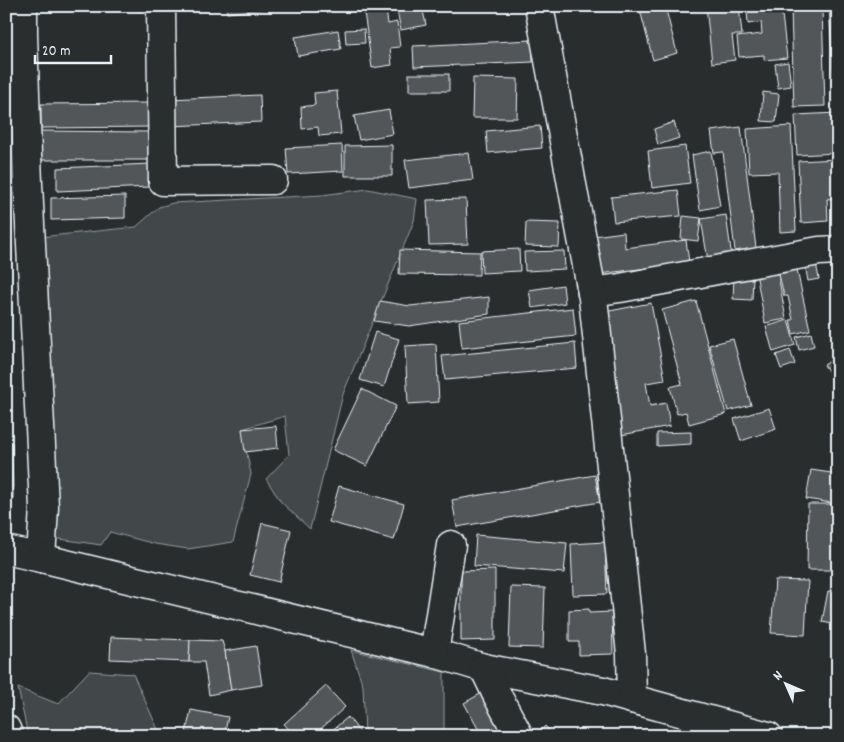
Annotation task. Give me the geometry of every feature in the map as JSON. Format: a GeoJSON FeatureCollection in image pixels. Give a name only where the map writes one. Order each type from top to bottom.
{"type":"FeatureCollection","features":[{"type":"Feature","properties":{"kind":"street"},"geometry":{"type":"LineString","coordinates":[[24,6],[28,184],[44,507],[41,558]]}},
{"type":"Feature","properties":{"kind":"street"},"geometry":{"type":"LineString","coordinates":[[161,6],[163,181],[273,180]]}},
{"type":"Feature","properties":{"kind":"street"},"geometry":{"type":"LineString","coordinates":[[539,6],[592,292],[631,654],[632,699]]}},
{"type":"Feature","properties":{"kind":"street"},"geometry":{"type":"LineString","coordinates":[[592,292],[819,251],[838,250]]}},
{"type":"Feature","properties":{"kind":"street"},"geometry":{"type":"LineString","coordinates":[[434,653],[451,545]]}},
{"type":"Feature","properties":{"kind":"street"},"geometry":{"type":"LineString","coordinates":[[6,550],[434,653],[484,668],[603,691],[768,736]]}},
{"type":"Feature","properties":{"kind":"street"},"geometry":{"type":"LineString","coordinates":[[484,668],[519,736]]}},
{"type":"Feature","properties":{"kind":"street"},"geometry":{"type":"LineString","coordinates":[[6,729],[9,736]]}},
{"type":"Feature","properties":{"kind":"shaded area"},"geometry":{"type":"Polygon","coordinates":[[[368,189],[417,199],[414,221],[343,394],[310,529],[281,502],[266,479],[289,455],[285,416],[242,429],[251,474],[233,542],[188,549],[155,544],[110,532],[101,545],[53,538],[40,237],[136,227],[159,207],[173,203],[322,195],[368,189]]]}},
{"type":"Feature","properties":{"kind":"shaded area"},"geometry":{"type":"Polygon","coordinates":[[[351,650],[444,672],[444,733],[451,736],[365,736],[363,686],[351,650]]]}},
{"type":"Feature","properties":{"kind":"shaded area"},"geometry":{"type":"Polygon","coordinates":[[[89,671],[133,674],[161,736],[28,736],[18,688],[58,704],[89,671]]]}},
{"type":"Feature","properties":{"kind":"building"},"geometry":{"type":"Polygon","coordinates":[[[7,6],[9,33],[6,33],[7,6]]]}},
{"type":"Feature","properties":{"kind":"building"},"geometry":{"type":"Polygon","coordinates":[[[226,6],[289,6],[289,7],[227,13],[226,6]]]}},
{"type":"Feature","properties":{"kind":"building"},"geometry":{"type":"Polygon","coordinates":[[[396,6],[422,6],[426,25],[401,30],[396,6]]]}},
{"type":"Feature","properties":{"kind":"building"},"geometry":{"type":"Polygon","coordinates":[[[639,6],[665,6],[677,53],[653,60],[639,6]]]}},
{"type":"Feature","properties":{"kind":"building"},"geometry":{"type":"Polygon","coordinates":[[[706,6],[739,6],[742,35],[732,35],[735,60],[712,63],[706,6]]]}},
{"type":"Feature","properties":{"kind":"building"},"geometry":{"type":"Polygon","coordinates":[[[752,6],[781,6],[787,58],[764,60],[764,55],[739,57],[737,37],[762,34],[761,22],[748,24],[747,11],[752,10],[752,6]]]}},
{"type":"Feature","properties":{"kind":"building"},"geometry":{"type":"Polygon","coordinates":[[[829,6],[838,6],[838,104],[835,105],[829,6]]]}},
{"type":"Feature","properties":{"kind":"building"},"geometry":{"type":"Polygon","coordinates":[[[822,8],[825,106],[794,107],[791,9],[822,8]]]}},
{"type":"Feature","properties":{"kind":"building"},"geometry":{"type":"Polygon","coordinates":[[[386,9],[388,24],[397,22],[400,47],[390,48],[392,65],[372,68],[364,12],[386,9]]]}},
{"type":"Feature","properties":{"kind":"building"},"geometry":{"type":"Polygon","coordinates":[[[364,29],[365,43],[346,44],[345,30],[364,29]]]}},
{"type":"Feature","properties":{"kind":"building"},"geometry":{"type":"Polygon","coordinates":[[[338,30],[341,49],[298,56],[295,37],[338,30]]]}},
{"type":"Feature","properties":{"kind":"building"},"geometry":{"type":"Polygon","coordinates":[[[532,40],[533,62],[414,67],[413,46],[532,40]]]}},
{"type":"Feature","properties":{"kind":"building"},"geometry":{"type":"Polygon","coordinates":[[[788,62],[791,86],[778,88],[775,64],[788,62]]]}},
{"type":"Feature","properties":{"kind":"building"},"geometry":{"type":"Polygon","coordinates":[[[409,74],[449,74],[449,91],[409,91],[409,74]]]}},
{"type":"Feature","properties":{"kind":"building"},"geometry":{"type":"Polygon","coordinates":[[[473,78],[518,79],[517,118],[472,118],[473,78]]]}},
{"type":"Feature","properties":{"kind":"building"},"geometry":{"type":"Polygon","coordinates":[[[337,91],[341,134],[319,136],[318,127],[302,129],[301,107],[315,105],[314,93],[337,91]]]}},
{"type":"Feature","properties":{"kind":"building"},"geometry":{"type":"Polygon","coordinates":[[[763,92],[779,94],[776,122],[761,121],[763,92]]]}},
{"type":"Feature","properties":{"kind":"building"},"geometry":{"type":"Polygon","coordinates":[[[260,95],[261,122],[171,126],[169,99],[260,95]]]}},
{"type":"Feature","properties":{"kind":"building"},"geometry":{"type":"Polygon","coordinates":[[[150,103],[150,127],[41,128],[41,104],[150,103]]]}},
{"type":"Feature","properties":{"kind":"building"},"geometry":{"type":"Polygon","coordinates":[[[389,110],[393,134],[359,140],[354,116],[389,110]]]}},
{"type":"Feature","properties":{"kind":"building"},"geometry":{"type":"Polygon","coordinates":[[[838,113],[838,153],[797,155],[795,115],[838,113]]]}},
{"type":"Feature","properties":{"kind":"building"},"geometry":{"type":"Polygon","coordinates":[[[674,122],[679,138],[658,145],[654,129],[674,122]]]}},
{"type":"Feature","properties":{"kind":"building"},"geometry":{"type":"Polygon","coordinates":[[[540,126],[542,148],[488,153],[486,131],[540,126]]]}},
{"type":"Feature","properties":{"kind":"building"},"geometry":{"type":"Polygon","coordinates":[[[791,126],[796,231],[780,232],[778,172],[749,173],[747,129],[791,126]]]}},
{"type":"Feature","properties":{"kind":"building"},"geometry":{"type":"Polygon","coordinates":[[[741,127],[756,248],[735,251],[723,152],[714,153],[711,131],[741,127]]]}},
{"type":"Feature","properties":{"kind":"building"},"geometry":{"type":"Polygon","coordinates":[[[35,131],[150,132],[150,160],[35,160],[35,131]]]}},
{"type":"Feature","properties":{"kind":"building"},"geometry":{"type":"Polygon","coordinates":[[[342,145],[343,171],[288,174],[286,148],[342,145]]]}},
{"type":"Feature","properties":{"kind":"building"},"geometry":{"type":"Polygon","coordinates":[[[392,145],[392,176],[345,176],[345,146],[392,145]]]}},
{"type":"Feature","properties":{"kind":"building"},"geometry":{"type":"Polygon","coordinates":[[[685,146],[690,183],[652,188],[648,151],[685,146]]]}},
{"type":"Feature","properties":{"kind":"building"},"geometry":{"type":"Polygon","coordinates":[[[711,151],[720,206],[700,210],[692,155],[711,151]]]}},
{"type":"Feature","properties":{"kind":"building"},"geometry":{"type":"Polygon","coordinates":[[[469,153],[473,180],[409,188],[405,160],[469,153]]]}},
{"type":"Feature","properties":{"kind":"building"},"geometry":{"type":"Polygon","coordinates":[[[838,159],[838,198],[827,199],[828,221],[801,223],[798,161],[838,159]]]}},
{"type":"Feature","properties":{"kind":"building"},"geometry":{"type":"Polygon","coordinates":[[[151,164],[151,187],[57,191],[57,168],[151,164]]]}},
{"type":"Feature","properties":{"kind":"building"},"geometry":{"type":"Polygon","coordinates":[[[678,190],[681,216],[614,222],[611,197],[678,190]]]}},
{"type":"Feature","properties":{"kind":"building"},"geometry":{"type":"Polygon","coordinates":[[[125,196],[125,218],[51,220],[51,198],[125,196]]]}},
{"type":"Feature","properties":{"kind":"building"},"geometry":{"type":"Polygon","coordinates":[[[466,199],[468,244],[429,245],[427,200],[466,199]]]}},
{"type":"Feature","properties":{"kind":"building"},"geometry":{"type":"Polygon","coordinates":[[[726,215],[732,258],[708,261],[701,219],[726,215]]]}},
{"type":"Feature","properties":{"kind":"building"},"geometry":{"type":"Polygon","coordinates":[[[683,216],[701,218],[698,241],[681,239],[683,216]]]}},
{"type":"Feature","properties":{"kind":"building"},"geometry":{"type":"Polygon","coordinates":[[[526,222],[560,223],[559,247],[525,246],[526,222]]]}},
{"type":"Feature","properties":{"kind":"building"},"geometry":{"type":"Polygon","coordinates":[[[624,232],[625,248],[686,240],[689,263],[590,275],[586,237],[624,232]]]}},
{"type":"Feature","properties":{"kind":"building"},"geometry":{"type":"Polygon","coordinates":[[[519,249],[520,271],[482,273],[481,251],[519,249]]]}},
{"type":"Feature","properties":{"kind":"building"},"geometry":{"type":"Polygon","coordinates":[[[400,250],[480,252],[479,275],[399,274],[400,250]]]}},
{"type":"Feature","properties":{"kind":"building"},"geometry":{"type":"Polygon","coordinates":[[[564,251],[565,269],[525,271],[524,252],[564,251]]]}},
{"type":"Feature","properties":{"kind":"building"},"geometry":{"type":"Polygon","coordinates":[[[816,263],[819,279],[808,281],[805,265],[816,263]]]}},
{"type":"Feature","properties":{"kind":"building"},"geometry":{"type":"Polygon","coordinates":[[[777,269],[786,319],[765,323],[756,273],[777,269]]]}},
{"type":"Feature","properties":{"kind":"building"},"geometry":{"type":"Polygon","coordinates":[[[797,270],[810,330],[793,334],[790,320],[793,320],[788,296],[784,296],[779,274],[797,270]]]}},
{"type":"Feature","properties":{"kind":"building"},"geometry":{"type":"Polygon","coordinates":[[[734,276],[753,277],[752,300],[733,299],[734,276]]]}},
{"type":"Feature","properties":{"kind":"building"},"geometry":{"type":"Polygon","coordinates":[[[563,285],[565,303],[532,308],[529,290],[563,285]]]}},
{"type":"Feature","properties":{"kind":"building"},"geometry":{"type":"Polygon","coordinates":[[[489,297],[489,314],[409,326],[374,321],[380,301],[410,306],[489,297]]]}},
{"type":"Feature","properties":{"kind":"building"},"geometry":{"type":"Polygon","coordinates":[[[696,301],[726,414],[689,424],[686,412],[677,414],[670,387],[682,384],[662,310],[696,301]]]}},
{"type":"Feature","properties":{"kind":"building"},"geometry":{"type":"Polygon","coordinates":[[[651,303],[665,380],[646,383],[650,406],[666,403],[670,426],[621,435],[599,313],[651,303]]]}},
{"type":"Feature","properties":{"kind":"building"},"geometry":{"type":"Polygon","coordinates":[[[573,308],[576,336],[462,348],[459,321],[573,308]]]}},
{"type":"Feature","properties":{"kind":"building"},"geometry":{"type":"Polygon","coordinates":[[[788,320],[795,345],[773,352],[766,327],[788,320]]]}},
{"type":"Feature","properties":{"kind":"building"},"geometry":{"type":"Polygon","coordinates":[[[375,332],[399,339],[384,387],[360,380],[375,332]]]}},
{"type":"Feature","properties":{"kind":"building"},"geometry":{"type":"Polygon","coordinates":[[[811,333],[814,346],[799,350],[796,337],[811,333]]]}},
{"type":"Feature","properties":{"kind":"building"},"geometry":{"type":"Polygon","coordinates":[[[733,339],[751,405],[728,411],[709,345],[733,339]]]}},
{"type":"Feature","properties":{"kind":"building"},"geometry":{"type":"Polygon","coordinates":[[[575,343],[577,368],[445,380],[442,356],[575,343]]]}},
{"type":"Feature","properties":{"kind":"building"},"geometry":{"type":"Polygon","coordinates":[[[436,344],[439,402],[408,404],[405,346],[436,344]]]}},
{"type":"Feature","properties":{"kind":"building"},"geometry":{"type":"Polygon","coordinates":[[[790,350],[795,364],[781,369],[776,355],[790,350]]]}},
{"type":"Feature","properties":{"kind":"building"},"geometry":{"type":"Polygon","coordinates":[[[838,356],[838,385],[824,365],[838,356]]]}},
{"type":"Feature","properties":{"kind":"building"},"geometry":{"type":"Polygon","coordinates":[[[362,389],[396,406],[367,466],[333,450],[362,389]]]}},
{"type":"Feature","properties":{"kind":"building"},"geometry":{"type":"Polygon","coordinates":[[[769,408],[776,429],[741,441],[734,419],[769,408]]]}},
{"type":"Feature","properties":{"kind":"building"},"geometry":{"type":"Polygon","coordinates":[[[276,426],[278,448],[245,452],[242,429],[276,426]]]}},
{"type":"Feature","properties":{"kind":"building"},"geometry":{"type":"Polygon","coordinates":[[[691,432],[691,444],[657,446],[657,433],[691,432]]]}},
{"type":"Feature","properties":{"kind":"building"},"geometry":{"type":"Polygon","coordinates":[[[6,443],[12,443],[13,501],[6,501],[6,443]]]}},
{"type":"Feature","properties":{"kind":"building"},"geometry":{"type":"Polygon","coordinates":[[[811,470],[838,474],[838,504],[806,499],[811,470]]]}},
{"type":"Feature","properties":{"kind":"building"},"geometry":{"type":"Polygon","coordinates":[[[595,475],[600,502],[457,527],[452,500],[595,475]]]}},
{"type":"Feature","properties":{"kind":"building"},"geometry":{"type":"Polygon","coordinates":[[[339,486],[404,504],[394,540],[329,522],[339,486]]]}},
{"type":"Feature","properties":{"kind":"building"},"geometry":{"type":"Polygon","coordinates":[[[808,504],[838,504],[838,570],[807,570],[808,504]]]}},
{"type":"Feature","properties":{"kind":"building"},"geometry":{"type":"Polygon","coordinates":[[[262,523],[291,530],[279,582],[250,575],[262,523]]]}},
{"type":"Feature","properties":{"kind":"building"},"geometry":{"type":"Polygon","coordinates":[[[476,535],[567,543],[564,573],[474,566],[476,535]]]}},
{"type":"Feature","properties":{"kind":"building"},"geometry":{"type":"Polygon","coordinates":[[[605,542],[607,594],[573,595],[571,544],[605,542]]]}},
{"type":"Feature","properties":{"kind":"building"},"geometry":{"type":"Polygon","coordinates":[[[495,570],[495,640],[461,641],[461,571],[495,570]]]}},
{"type":"Feature","properties":{"kind":"building"},"geometry":{"type":"Polygon","coordinates":[[[775,580],[808,581],[805,635],[771,633],[775,580]]]}},
{"type":"Feature","properties":{"kind":"building"},"geometry":{"type":"Polygon","coordinates":[[[511,587],[545,588],[543,648],[509,647],[511,587]]]}},
{"type":"Feature","properties":{"kind":"building"},"geometry":{"type":"Polygon","coordinates":[[[828,591],[838,592],[838,625],[822,622],[828,591]]]}},
{"type":"Feature","properties":{"kind":"building"},"geometry":{"type":"Polygon","coordinates":[[[589,609],[589,613],[612,612],[613,654],[579,655],[579,642],[569,642],[569,610],[589,609]]]}},
{"type":"Feature","properties":{"kind":"building"},"geometry":{"type":"Polygon","coordinates":[[[111,637],[190,640],[189,662],[110,659],[111,637]]]}},
{"type":"Feature","properties":{"kind":"building"},"geometry":{"type":"Polygon","coordinates":[[[190,640],[222,641],[231,690],[209,695],[204,662],[189,662],[190,640]]]}},
{"type":"Feature","properties":{"kind":"building"},"geometry":{"type":"Polygon","coordinates":[[[256,646],[262,685],[231,690],[225,651],[256,646]]]}},
{"type":"Feature","properties":{"kind":"building"},"geometry":{"type":"Polygon","coordinates":[[[326,686],[345,707],[313,736],[295,736],[284,724],[326,686]]]}},
{"type":"Feature","properties":{"kind":"building"},"geometry":{"type":"Polygon","coordinates":[[[482,693],[501,727],[485,736],[482,736],[464,703],[482,693]]]}},
{"type":"Feature","properties":{"kind":"building"},"geometry":{"type":"Polygon","coordinates":[[[191,710],[228,717],[224,736],[209,736],[186,732],[191,710]]]}},
{"type":"Feature","properties":{"kind":"building"},"geometry":{"type":"Polygon","coordinates":[[[348,717],[363,736],[325,736],[348,717]]]}},
{"type":"Feature","properties":{"kind":"building"},"geometry":{"type":"Polygon","coordinates":[[[545,726],[555,736],[535,736],[545,726]]]}}]}
